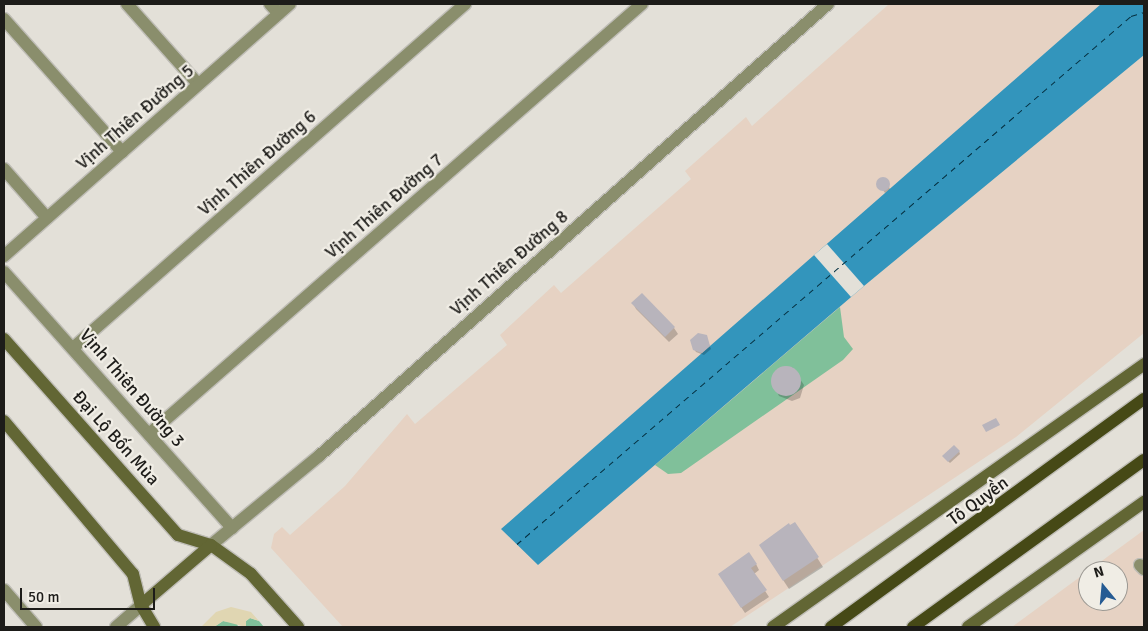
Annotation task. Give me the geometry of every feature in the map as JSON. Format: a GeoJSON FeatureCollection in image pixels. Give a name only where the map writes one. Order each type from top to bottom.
{"type":"FeatureCollection","features":[{"type":"Feature","properties":{"kind":"main road","name":"Đại Lộ Bốn Mùa"},"geometry":{"type":"LineString","coordinates":[[4,339],[178,535],[211,546],[251,574],[298,627]]}},
{"type":"Feature","properties":{"kind":"main road"},"geometry":{"type":"LineString","coordinates":[[773,627],[1144,364]]}},
{"type":"Feature","properties":{"kind":"main road","name":"Tô Quyền"},"geometry":{"type":"LineString","coordinates":[[831,627],[1144,399]]}},
{"type":"Feature","properties":{"kind":"main road"},"geometry":{"type":"LineString","coordinates":[[4,421],[133,574],[141,605],[154,627]]}},
{"type":"Feature","properties":{"kind":"main road"},"geometry":{"type":"LineString","coordinates":[[913,627],[1097,497],[1144,460]]}},
{"type":"Feature","properties":{"kind":"main road"},"geometry":{"type":"LineString","coordinates":[[968,627],[1144,502]]}},
{"type":"Feature","properties":{"kind":"main road"},"geometry":{"type":"LineString","coordinates":[[141,605],[211,546]]}},
{"type":"Feature","properties":{"kind":"street"},"geometry":{"type":"LineString","coordinates":[[127,4],[198,84]]}},
{"type":"Feature","properties":{"kind":"street"},"geometry":{"type":"LineString","coordinates":[[270,4],[279,14]]}},
{"type":"Feature","properties":{"kind":"street","name":"Vịnh Thiên Đường 5"},"geometry":{"type":"LineString","coordinates":[[4,256],[290,4]]}},
{"type":"Feature","properties":{"kind":"street","name":"Vịnh Thiên Đường 6"},"geometry":{"type":"LineString","coordinates":[[73,348],[465,4]]}},
{"type":"Feature","properties":{"kind":"street","name":"Vịnh Thiên Đường 7"},"geometry":{"type":"LineString","coordinates":[[149,434],[642,4]]}},
{"type":"Feature","properties":{"kind":"street","name":"Vịnh Thiên Đường 8"},"geometry":{"type":"LineString","coordinates":[[211,546],[319,456],[828,4]]}},
{"type":"Feature","properties":{"kind":"street"},"geometry":{"type":"LineString","coordinates":[[4,18],[122,152]]}},
{"type":"Feature","properties":{"kind":"street"},"geometry":{"type":"LineString","coordinates":[[4,169],[47,218]]}},
{"type":"Feature","properties":{"kind":"street","name":"Vịnh Thiên Đường 3"},"geometry":{"type":"LineString","coordinates":[[4,272],[232,528]]}},
{"type":"Feature","properties":{"kind":"street"},"geometry":{"type":"LineString","coordinates":[[4,590],[36,627]]}},
{"type":"Feature","properties":{"kind":"street"},"geometry":{"type":"LineString","coordinates":[[116,627],[141,605]]}},
{"type":"Feature","properties":{"kind":"shaded area"},"geometry":{"type":"Polygon","coordinates":[[[889,4],[1144,4],[1144,333],[1016,437],[730,627],[343,627],[271,548],[274,534],[282,527],[290,535],[345,486],[407,414],[415,424],[507,345],[500,335],[554,285],[561,293],[691,179],[685,171],[746,117],[752,126],[889,4]]]}},
{"type":"Feature","properties":{"kind":"shaded area"},"geometry":{"type":"Polygon","coordinates":[[[1144,530],[1144,627],[1012,627],[1078,578],[1078,611],[1128,611],[1128,561],[1102,561],[1144,530]]]}},
{"type":"Feature","properties":{"kind":"green space"},"geometry":{"type":"Polygon","coordinates":[[[840,307],[844,337],[853,349],[843,360],[681,473],[668,474],[655,465],[840,307]]]}},
{"type":"Feature","properties":{"kind":"green space"},"geometry":{"type":"Polygon","coordinates":[[[250,618],[259,621],[264,627],[246,627],[246,621],[250,618]]]}},
{"type":"Feature","properties":{"kind":"green space"},"geometry":{"type":"Polygon","coordinates":[[[223,621],[237,623],[238,627],[214,627],[223,621]]]}},
{"type":"Feature","properties":{"kind":"sand"},"geometry":{"type":"Polygon","coordinates":[[[231,607],[251,612],[259,621],[250,618],[246,621],[246,627],[223,621],[214,627],[201,627],[216,612],[231,607]]]}},
{"type":"Feature","properties":{"kind":"water"},"geometry":{"type":"Polygon","coordinates":[[[1101,4],[1144,4],[1144,55],[864,286],[538,565],[501,529],[1101,4]]]}},
{"type":"Feature","properties":{"kind":"pier"},"geometry":{"type":"Polygon","coordinates":[[[827,244],[864,286],[851,297],[814,255],[827,244]]]}},
{"type":"Feature","properties":{"kind":"building"},"geometry":{"type":"Polygon","coordinates":[[[883,177],[888,179],[890,184],[888,189],[883,191],[878,189],[876,184],[878,179],[883,177]]]}},
{"type":"Feature","properties":{"kind":"building"},"geometry":{"type":"Polygon","coordinates":[[[642,293],[675,327],[665,337],[631,303],[642,293]]]}},
{"type":"Feature","properties":{"kind":"building"},"geometry":{"type":"Polygon","coordinates":[[[698,333],[707,335],[710,346],[702,353],[693,350],[690,340],[698,333]]]}},
{"type":"Feature","properties":{"kind":"building"},"geometry":{"type":"Polygon","coordinates":[[[786,366],[797,370],[801,381],[797,392],[786,396],[775,392],[771,381],[775,370],[786,366]]]}},
{"type":"Feature","properties":{"kind":"building"},"geometry":{"type":"Polygon","coordinates":[[[996,418],[1000,425],[986,432],[982,425],[996,418]]]}},
{"type":"Feature","properties":{"kind":"building"},"geometry":{"type":"Polygon","coordinates":[[[954,445],[960,451],[948,462],[942,456],[954,445]]]}},
{"type":"Feature","properties":{"kind":"building"},"geometry":{"type":"Polygon","coordinates":[[[795,522],[819,557],[783,581],[759,545],[789,523],[790,525],[795,522]]]}},
{"type":"Feature","properties":{"kind":"building"},"geometry":{"type":"Polygon","coordinates":[[[749,552],[757,564],[751,568],[767,590],[741,608],[718,574],[749,552]]]}},
{"type":"Feature","properties":{"kind":"ferry route"},"geometry":{"type":"LineString","coordinates":[[517,544],[1131,16],[1144,12]]}}]}
